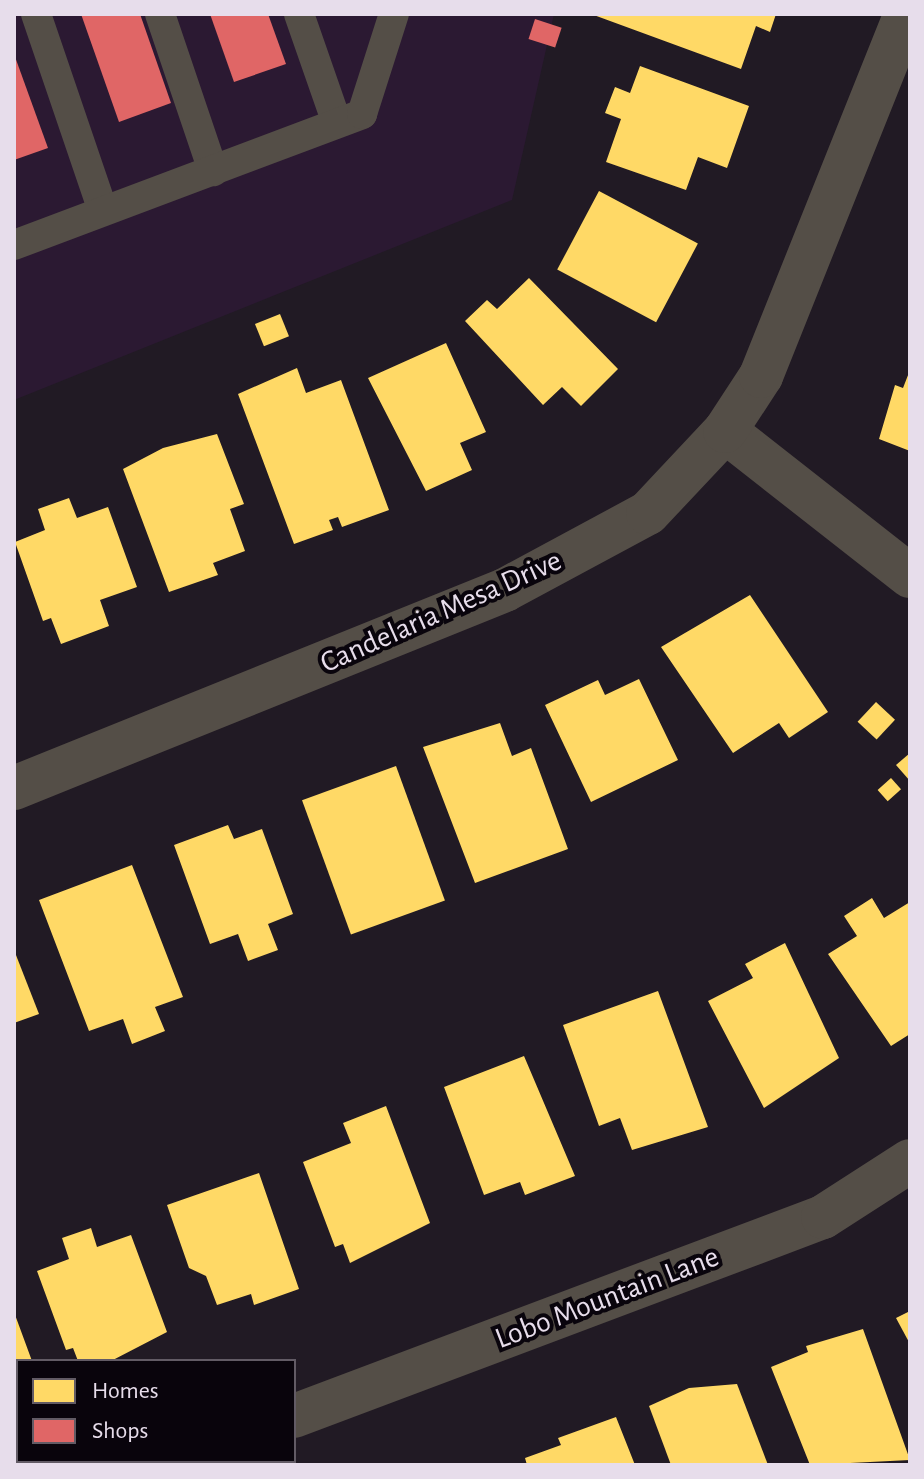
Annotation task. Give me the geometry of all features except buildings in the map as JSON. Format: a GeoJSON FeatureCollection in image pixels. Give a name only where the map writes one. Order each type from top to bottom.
{"type":"FeatureCollection","features":[{"type":"Feature","properties":{"kind":"street","name":"Candelaria Mesa Drive"},"geometry":{"type":"LineString","coordinates":[[14,788],[505,590],[648,513],[725,431],[796,300],[906,14]]}},
{"type":"Feature","properties":{"kind":"street"},"geometry":{"type":"LineString","coordinates":[[725,431],[910,576]]}},
{"type":"Feature","properties":{"kind":"street","name":"Lobo Mountain Lane"},"geometry":{"type":"LineString","coordinates":[[296,1415],[823,1217],[910,1161]]}},
{"type":"Feature","properties":{"kind":"lane"},"geometry":{"type":"LineString","coordinates":[[36,14],[103,211]]}},
{"type":"Feature","properties":{"kind":"lane"},"geometry":{"type":"LineString","coordinates":[[160,14],[213,171]]}},
{"type":"Feature","properties":{"kind":"lane"},"geometry":{"type":"LineString","coordinates":[[299,14],[337,123]]}},
{"type":"Feature","properties":{"kind":"lane"},"geometry":{"type":"LineString","coordinates":[[14,245],[362,114],[394,14]]}},
{"type":"Feature","properties":{"kind":"shaded area"},"geometry":{"type":"Polygon","coordinates":[[[14,14],[554,14],[512,200],[14,400],[14,14]]]}}]}
